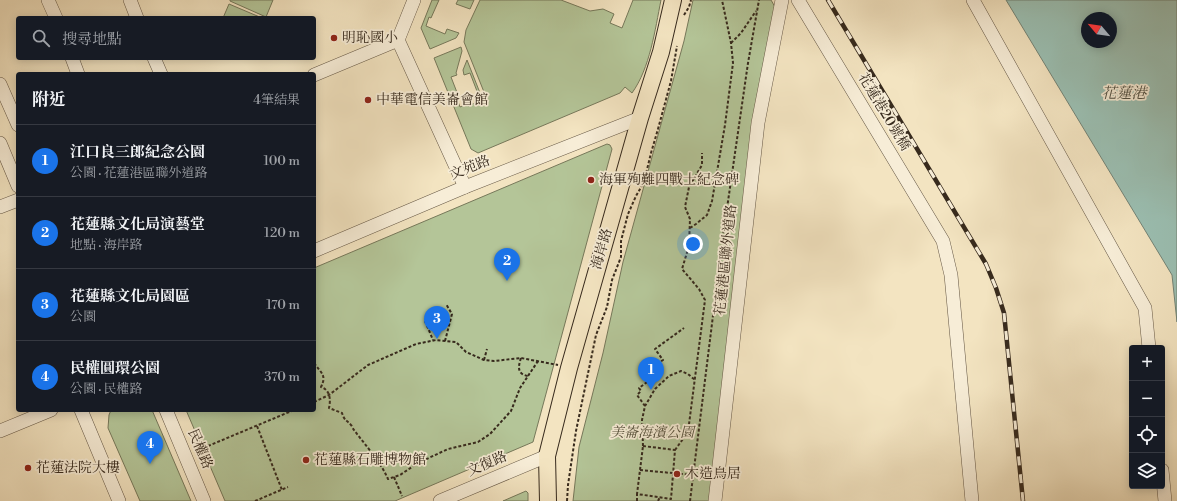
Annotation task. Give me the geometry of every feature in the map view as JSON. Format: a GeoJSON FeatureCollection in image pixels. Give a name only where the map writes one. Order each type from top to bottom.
{"type":"FeatureCollection","features":[{"type":"Feature","properties":{"kind":"main road","name":"海岸路"},"geometry":{"type":"LineString","coordinates":[[548,501],[547,456],[569,368],[640,118],[661,52],[673,0]]}},
{"type":"Feature","properties":{"kind":"street"},"geometry":{"type":"LineString","coordinates":[[48,0],[55,16]]}},
{"type":"Feature","properties":{"kind":"street"},"geometry":{"type":"LineString","coordinates":[[130,0],[136,16]]}},
{"type":"Feature","properties":{"kind":"street"},"geometry":{"type":"LineString","coordinates":[[316,74],[398,40],[414,0]]}},
{"type":"Feature","properties":{"kind":"street","name":"花蓮港區聯外道路"},"geometry":{"type":"LineString","coordinates":[[715,501],[758,123],[782,0]]}},
{"type":"Feature","properties":{"kind":"street","name":"花蓮港20號橋"},"geometry":{"type":"LineString","coordinates":[[798,0],[943,241],[951,275],[972,501]]}},
{"type":"Feature","properties":{"kind":"street"},"geometry":{"type":"LineString","coordinates":[[973,0],[1145,308],[1149,345]]}},
{"type":"Feature","properties":{"kind":"street"},"geometry":{"type":"LineString","coordinates":[[398,40],[465,187]]}},
{"type":"Feature","properties":{"kind":"street"},"geometry":{"type":"LineString","coordinates":[[73,60],[77,72]]}},
{"type":"Feature","properties":{"kind":"street"},"geometry":{"type":"LineString","coordinates":[[155,60],[159,72]]}},
{"type":"Feature","properties":{"kind":"street"},"geometry":{"type":"LineString","coordinates":[[0,84],[16,121]]}},
{"type":"Feature","properties":{"kind":"street","name":"文苑路"},"geometry":{"type":"LineString","coordinates":[[316,249],[465,187],[640,118]]}},
{"type":"Feature","properties":{"kind":"street"},"geometry":{"type":"LineString","coordinates":[[0,143],[16,181]]}},
{"type":"Feature","properties":{"kind":"street"},"geometry":{"type":"LineString","coordinates":[[0,208],[16,201]]}},
{"type":"Feature","properties":{"kind":"street"},"geometry":{"type":"LineString","coordinates":[[0,431],[46,412]]}},
{"type":"Feature","properties":{"kind":"street"},"geometry":{"type":"LineString","coordinates":[[82,412],[119,501]]}},
{"type":"Feature","properties":{"kind":"street","name":"民權路"},"geometry":{"type":"LineString","coordinates":[[167,412],[204,501]]}},
{"type":"Feature","properties":{"kind":"street","name":"文復路"},"geometry":{"type":"LineString","coordinates":[[440,501],[547,456]]}},
{"type":"Feature","properties":{"kind":"street"},"geometry":{"type":"LineString","coordinates":[[1164,489],[1165,501]]}},
{"type":"Feature","properties":{"kind":"path"},"geometry":{"type":"LineString","coordinates":[[682,17],[689,7],[691,0]]}},
{"type":"Feature","properties":{"kind":"path"},"geometry":{"type":"LineString","coordinates":[[690,228],[707,215],[712,201],[725,125],[733,63],[731,43],[722,0]]}},
{"type":"Feature","properties":{"kind":"path"},"geometry":{"type":"LineString","coordinates":[[690,501],[722,242],[748,63],[759,0]]}},
{"type":"Feature","properties":{"kind":"path"},"geometry":{"type":"LineString","coordinates":[[731,43],[741,33],[757,11]]}},
{"type":"Feature","properties":{"kind":"path"},"geometry":{"type":"LineString","coordinates":[[567,501],[576,431],[596,335],[607,307],[612,280],[621,257],[621,241],[628,214],[644,182],[670,81],[678,41]]}},
{"type":"Feature","properties":{"kind":"path"},"geometry":{"type":"LineString","coordinates":[[637,494],[671,499],[675,450],[688,432],[705,300],[699,289],[682,269],[690,246],[690,219],[685,207],[689,187],[702,165],[702,153]]}},
{"type":"Feature","properties":{"kind":"path"},"geometry":{"type":"LineString","coordinates":[[445,341],[452,314],[446,304]]}},
{"type":"Feature","properties":{"kind":"path"},"geometry":{"type":"LineString","coordinates":[[425,321],[433,341]]}},
{"type":"Feature","properties":{"kind":"path"},"geometry":{"type":"LineString","coordinates":[[645,406],[637,394],[641,391],[639,388],[658,374],[653,367],[663,360],[655,349],[684,328]]}},
{"type":"Feature","properties":{"kind":"path"},"geometry":{"type":"LineString","coordinates":[[316,401],[329,395],[368,365],[416,344],[433,341],[456,342],[466,352],[484,360],[494,361],[521,358],[569,368]]}},
{"type":"Feature","properties":{"kind":"path"},"geometry":{"type":"LineString","coordinates":[[484,360],[486,349]]}},
{"type":"Feature","properties":{"kind":"path"},"geometry":{"type":"LineString","coordinates":[[521,358],[518,366],[519,370],[521,374],[528,376]]}},
{"type":"Feature","properties":{"kind":"path"},"geometry":{"type":"LineString","coordinates":[[316,366],[324,376],[321,387],[325,388],[329,395],[329,408],[342,413],[344,419],[351,425],[382,466],[388,479],[448,449],[478,442],[490,434],[511,412],[520,388],[538,361]]}},
{"type":"Feature","properties":{"kind":"path"},"geometry":{"type":"LineString","coordinates":[[636,501],[643,446],[642,420],[645,406],[655,389],[669,376],[681,372],[688,374],[695,380]]}},
{"type":"Feature","properties":{"kind":"path"},"geometry":{"type":"LineString","coordinates":[[208,446],[289,412]]}},
{"type":"Feature","properties":{"kind":"path"},"geometry":{"type":"LineString","coordinates":[[257,425],[282,490]]}},
{"type":"Feature","properties":{"kind":"path"},"geometry":{"type":"LineString","coordinates":[[643,446],[675,450]]}},
{"type":"Feature","properties":{"kind":"path"},"geometry":{"type":"LineString","coordinates":[[640,470],[693,475]]}},
{"type":"Feature","properties":{"kind":"path"},"geometry":{"type":"LineString","coordinates":[[394,477],[402,496]]}},
{"type":"Feature","properties":{"kind":"path"},"geometry":{"type":"LineString","coordinates":[[255,501],[288,487]]}},
{"type":"Feature","properties":{"kind":"path"},"geometry":{"type":"LineString","coordinates":[[658,501],[660,497]]}},
{"type":"Feature","properties":{"kind":"green space"},"geometry":{"type":"Polygon","coordinates":[[[230,0],[273,0],[266,16],[230,0]]]}},
{"type":"Feature","properties":{"kind":"green space"},"geometry":{"type":"Polygon","coordinates":[[[432,0],[439,0],[431,18],[429,17],[426,26],[445,34],[447,29],[459,33],[456,38],[430,49],[421,28],[432,0]]]}},
{"type":"Feature","properties":{"kind":"green space"},"geometry":{"type":"Polygon","coordinates":[[[458,0],[474,0],[470,9],[456,4],[458,0]]]}},
{"type":"Feature","properties":{"kind":"green space"},"geometry":{"type":"Polygon","coordinates":[[[480,0],[561,0],[590,11],[603,9],[614,14],[610,23],[622,28],[633,0],[661,0],[648,60],[632,93],[625,87],[620,93],[478,153],[471,149],[434,58],[461,47],[462,51],[456,73],[457,75],[451,77],[458,95],[456,96],[460,107],[467,104],[468,106],[480,99],[470,73],[464,75],[463,70],[467,60],[482,98],[486,97],[464,42],[466,30],[480,0]]]}},
{"type":"Feature","properties":{"kind":"green space","name":"美崙海濱公園"},"geometry":{"type":"Polygon","coordinates":[[[693,0],[771,0],[775,7],[713,501],[573,501],[579,447],[603,353],[623,262],[684,41],[693,0]]]}},
{"type":"Feature","properties":{"kind":"green space"},"geometry":{"type":"Polygon","coordinates":[[[229,4],[257,16],[224,16],[229,4]]]}},
{"type":"Feature","properties":{"kind":"green space"},"geometry":{"type":"Polygon","coordinates":[[[607,144],[610,145],[612,149],[533,442],[395,501],[225,501],[187,412],[316,412],[316,267],[607,144]]]}},
{"type":"Feature","properties":{"kind":"green space"},"geometry":{"type":"Polygon","coordinates":[[[110,412],[153,412],[191,501],[140,501],[108,428],[110,412]]]}},
{"type":"Feature","properties":{"kind":"green space"},"geometry":{"type":"Polygon","coordinates":[[[526,491],[528,493],[528,501],[503,501],[526,491]]]}},
{"type":"Feature","properties":{"kind":"water","name":"花蓮港"},"geometry":{"type":"Polygon","coordinates":[[[1006,0],[1177,0],[1177,322],[1172,275],[1006,0]]]}},
{"type":"Feature","properties":{"kind":"railway"},"geometry":{"type":"LineString","coordinates":[[828,0],[986,264],[996,288],[1004,313],[1023,501]]}},
{"type":"Feature","properties":{"kind":"place","name":"明恥國小"},"geometry":{"type":"Point","coordinates":[334,38]}},
{"type":"Feature","properties":{"kind":"place","name":"中華電信美崙會館"},"geometry":{"type":"Point","coordinates":[368,100]}},
{"type":"Feature","properties":{"kind":"place","name":"海軍殉難四戰士紀念碑"},"geometry":{"type":"Point","coordinates":[591,180]}},
{"type":"Feature","properties":{"kind":"place","name":"花蓮縣文化局演藝堂"},"geometry":{"type":"Point","coordinates":[507,281]}},
{"type":"Feature","properties":{"kind":"place","name":"花蓮縣文化局園區"},"geometry":{"type":"Point","coordinates":[437,339]}},
{"type":"Feature","properties":{"kind":"place","name":"江口良三郎紀念公園"},"geometry":{"type":"Point","coordinates":[651,390]}},
{"type":"Feature","properties":{"kind":"place","name":"花蓮縣石雕博物館"},"geometry":{"type":"Point","coordinates":[306,460]}},
{"type":"Feature","properties":{"kind":"place","name":"民權圓環公園"},"geometry":{"type":"Point","coordinates":[150,464]}},
{"type":"Feature","properties":{"kind":"place","name":"花蓮法院大樓"},"geometry":{"type":"Point","coordinates":[28,468]}},
{"type":"Feature","properties":{"kind":"place","name":"木造鳥居"},"geometry":{"type":"Point","coordinates":[677,474]}}]}
